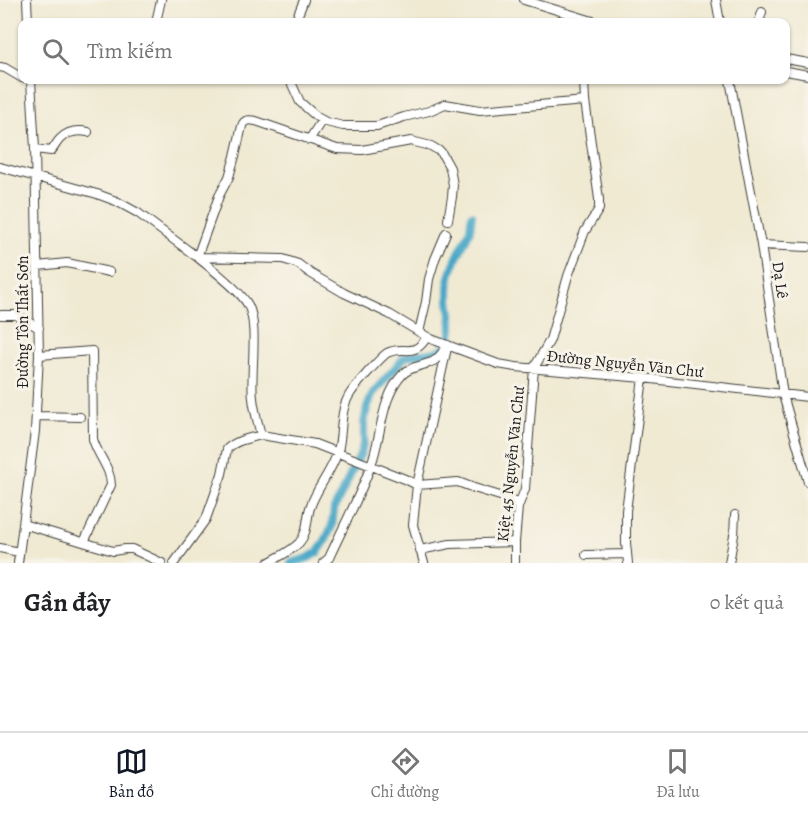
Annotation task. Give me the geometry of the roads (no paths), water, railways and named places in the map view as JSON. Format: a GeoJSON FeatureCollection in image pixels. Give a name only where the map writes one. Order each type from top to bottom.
{"type":"FeatureCollection","features":[{"type":"Feature","properties":{"kind":"street"},"geometry":{"type":"LineString","coordinates":[[27,0],[28,18]]}},
{"type":"Feature","properties":{"kind":"street"},"geometry":{"type":"LineString","coordinates":[[157,18],[161,0]]}},
{"type":"Feature","properties":{"kind":"street"},"geometry":{"type":"LineString","coordinates":[[297,18],[304,0]]}},
{"type":"Feature","properties":{"kind":"street"},"geometry":{"type":"LineString","coordinates":[[524,0],[578,18]]}},
{"type":"Feature","properties":{"kind":"street"},"geometry":{"type":"LineString","coordinates":[[558,0],[561,12]]}},
{"type":"Feature","properties":{"kind":"street"},"geometry":{"type":"LineString","coordinates":[[716,0],[719,18]]}},
{"type":"Feature","properties":{"kind":"street"},"geometry":{"type":"LineString","coordinates":[[760,18],[762,12]]}},
{"type":"Feature","properties":{"kind":"street"},"geometry":{"type":"LineString","coordinates":[[790,59],[808,63]]}},
{"type":"Feature","properties":{"kind":"street"},"geometry":{"type":"LineString","coordinates":[[0,67],[18,75]]}},
{"type":"Feature","properties":{"kind":"street"},"geometry":{"type":"LineString","coordinates":[[790,72],[808,75]]}},
{"type":"Feature","properties":{"kind":"street","name":"Đường Tôn Thất Sơn"},"geometry":{"type":"LineString","coordinates":[[18,563],[36,416],[39,355],[35,149],[27,84]]}},
{"type":"Feature","properties":{"kind":"street"},"geometry":{"type":"LineString","coordinates":[[292,84],[300,102],[321,122],[343,126],[372,127],[447,104],[480,110],[585,100]]}},
{"type":"Feature","properties":{"kind":"street"},"geometry":{"type":"LineString","coordinates":[[534,368],[550,340],[568,276],[585,231],[599,209],[584,84]]}},
{"type":"Feature","properties":{"kind":"street","name":"Dạ Lê"},"geometry":{"type":"LineString","coordinates":[[731,84],[761,245],[783,395],[808,482]]}},
{"type":"Feature","properties":{"kind":"street"},"geometry":{"type":"LineString","coordinates":[[197,257],[219,196],[229,177],[243,122],[246,120],[311,138],[337,149],[362,150],[411,141],[425,143],[436,148],[441,152],[450,168],[453,185],[448,220]]}},
{"type":"Feature","properties":{"kind":"street"},"geometry":{"type":"LineString","coordinates":[[311,138],[321,122]]}},
{"type":"Feature","properties":{"kind":"street"},"geometry":{"type":"LineString","coordinates":[[35,149],[51,151],[58,140],[73,132],[82,130],[88,132]]}},
{"type":"Feature","properties":{"kind":"street"},"geometry":{"type":"LineString","coordinates":[[0,167],[116,201],[138,213],[197,257],[241,295],[251,310],[254,331],[252,398],[261,435]]}},
{"type":"Feature","properties":{"kind":"street"},"geometry":{"type":"LineString","coordinates":[[420,332],[429,279],[446,233]]}},
{"type":"Feature","properties":{"kind":"street"},"geometry":{"type":"LineString","coordinates":[[761,245],[808,246]]}},
{"type":"Feature","properties":{"kind":"street"},"geometry":{"type":"LineString","coordinates":[[197,257],[283,259],[298,264],[344,293],[389,314],[429,338],[414,350],[388,353],[354,388],[348,398],[341,421],[338,453],[311,506],[301,540],[292,549],[268,563]]}},
{"type":"Feature","properties":{"kind":"street"},"geometry":{"type":"LineString","coordinates":[[38,266],[67,263],[109,272]]}},
{"type":"Feature","properties":{"kind":"street"},"geometry":{"type":"LineString","coordinates":[[0,315],[16,315],[39,328]]}},
{"type":"Feature","properties":{"kind":"street","name":"Đường Nguyễn Văn Chư"},"geometry":{"type":"LineString","coordinates":[[429,338],[498,364],[808,397]]}},
{"type":"Feature","properties":{"kind":"street"},"geometry":{"type":"LineString","coordinates":[[323,563],[329,558],[377,449],[381,419],[391,393],[403,374],[414,367],[434,361],[445,344]]}},
{"type":"Feature","properties":{"kind":"street"},"geometry":{"type":"LineString","coordinates":[[424,563],[412,525],[417,485],[445,344]]}},
{"type":"Feature","properties":{"kind":"street"},"geometry":{"type":"LineString","coordinates":[[39,355],[93,351],[93,439],[96,450],[110,476],[111,485],[84,542]]}},
{"type":"Feature","properties":{"kind":"street","name":"Kiệt 45 Nguyễn Văn Chư"},"geometry":{"type":"LineString","coordinates":[[516,563],[518,507],[525,489],[534,368]]}},
{"type":"Feature","properties":{"kind":"street"},"geometry":{"type":"LineString","coordinates":[[628,563],[626,511],[643,378]]}},
{"type":"Feature","properties":{"kind":"street"},"geometry":{"type":"LineString","coordinates":[[36,416],[81,417]]}},
{"type":"Feature","properties":{"kind":"street"},"geometry":{"type":"LineString","coordinates":[[174,563],[206,519],[222,474],[227,449],[233,444],[261,435],[315,444],[417,485],[458,482],[513,500],[518,507]]}},
{"type":"Feature","properties":{"kind":"street"},"geometry":{"type":"LineString","coordinates":[[729,563],[735,515]]}},
{"type":"Feature","properties":{"kind":"street"},"geometry":{"type":"LineString","coordinates":[[23,524],[113,551],[132,549],[162,563]]}},
{"type":"Feature","properties":{"kind":"street"},"geometry":{"type":"LineString","coordinates":[[420,550],[450,544],[515,542]]}},
{"type":"Feature","properties":{"kind":"street"},"geometry":{"type":"LineString","coordinates":[[0,548],[19,552]]}},
{"type":"Feature","properties":{"kind":"street"},"geometry":{"type":"LineString","coordinates":[[586,555],[626,554]]}},
{"type":"Feature","properties":{"kind":"waterway"},"geometry":{"type":"LineString","coordinates":[[291,563],[318,552],[324,543],[332,526],[334,509],[361,453],[367,408],[373,393],[404,358],[435,352],[444,347],[448,341],[452,329],[449,301],[450,276],[468,235],[472,215]]}}]}
